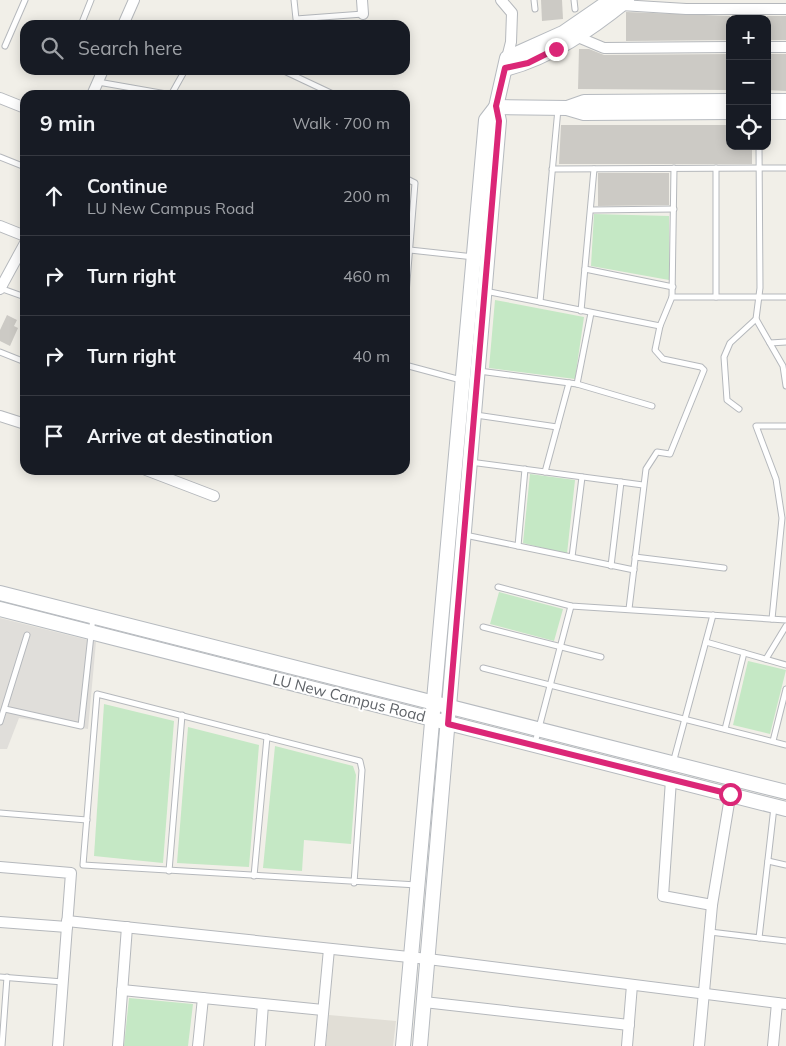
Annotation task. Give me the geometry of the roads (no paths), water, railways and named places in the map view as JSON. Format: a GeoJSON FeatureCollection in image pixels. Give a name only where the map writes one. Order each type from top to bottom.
{"type":"FeatureCollection","features":[{"type":"Feature","properties":{"kind":"street"},"geometry":{"type":"LineString","coordinates":[[362,0],[363,14]]}},
{"type":"Feature","properties":{"kind":"street"},"geometry":{"type":"LineString","coordinates":[[420,1046],[450,707],[457,534],[470,462],[471,405],[464,380],[486,120],[496,106],[511,42],[512,13],[501,0]]}},
{"type":"Feature","properties":{"kind":"street"},"geometry":{"type":"LineString","coordinates":[[124,20],[130,1]]}},
{"type":"Feature","properties":{"kind":"street"},"geometry":{"type":"LineString","coordinates":[[506,64],[620,2],[686,9],[786,9]]}},
{"type":"Feature","properties":{"kind":"street"},"geometry":{"type":"LineString","coordinates":[[506,64],[528,63],[577,36],[620,2]]}},
{"type":"Feature","properties":{"kind":"street"},"geometry":{"type":"LineString","coordinates":[[563,33],[577,36],[604,48],[726,47]]}},
{"type":"Feature","properties":{"kind":"street"},"geometry":{"type":"LineString","coordinates":[[771,47],[786,47]]}},
{"type":"Feature","properties":{"kind":"street"},"geometry":{"type":"LineString","coordinates":[[94,90],[102,75]]}},
{"type":"Feature","properties":{"kind":"street"},"geometry":{"type":"LineString","coordinates":[[0,98],[20,106]]}},
{"type":"Feature","properties":{"kind":"street"},"geometry":{"type":"LineString","coordinates":[[562,108],[584,102],[726,101]]}},
{"type":"Feature","properties":{"kind":"street"},"geometry":{"type":"LineString","coordinates":[[771,101],[786,101]]}},
{"type":"Feature","properties":{"kind":"street"},"geometry":{"type":"LineString","coordinates":[[496,106],[562,108],[584,113],[726,112]]}},
{"type":"Feature","properties":{"kind":"street"},"geometry":{"type":"LineString","coordinates":[[403,1046],[434,704],[457,534],[471,405],[478,371],[499,121],[496,106]]}},
{"type":"Feature","properties":{"kind":"street"},"geometry":{"type":"LineString","coordinates":[[771,112],[786,112]]}},
{"type":"Feature","properties":{"kind":"street"},"geometry":{"type":"LineString","coordinates":[[0,226],[20,234]]}},
{"type":"Feature","properties":{"kind":"street"},"geometry":{"type":"LineString","coordinates":[[0,288],[20,252]]}},
{"type":"Feature","properties":{"kind":"street"},"geometry":{"type":"LineString","coordinates":[[0,416],[20,422]]}},
{"type":"Feature","properties":{"kind":"street"},"geometry":{"type":"LineString","coordinates":[[159,475],[214,496]]}},
{"type":"Feature","properties":{"kind":"street","name":"LU New Campus Road"},"geometry":{"type":"LineString","coordinates":[[0,593],[786,792]]}},
{"type":"Feature","properties":{"kind":"street","name":"LU New Campus Road"},"geometry":{"type":"LineString","coordinates":[[0,609],[780,808]]}},
{"type":"Feature","properties":{"kind":"street"},"geometry":{"type":"LineString","coordinates":[[699,1046],[712,905],[733,778]]}},
{"type":"Feature","properties":{"kind":"street"},"geometry":{"type":"LineString","coordinates":[[671,780],[663,896],[712,905]]}},
{"type":"Feature","properties":{"kind":"street"},"geometry":{"type":"LineString","coordinates":[[0,867],[71,873],[58,1046]]}},
{"type":"Feature","properties":{"kind":"street"},"geometry":{"type":"LineString","coordinates":[[0,922],[127,927],[411,957],[781,1003],[773,1046]]}},
{"type":"Feature","properties":{"kind":"street"},"geometry":{"type":"LineString","coordinates":[[118,1046],[127,927]]}},
{"type":"Feature","properties":{"kind":"street"},"geometry":{"type":"LineString","coordinates":[[320,1046],[329,948]]}},
{"type":"Feature","properties":{"kind":"street"},"geometry":{"type":"LineString","coordinates":[[627,1046],[632,985]]}},
{"type":"Feature","properties":{"kind":"street"},"geometry":{"type":"LineString","coordinates":[[122,990],[323,1010]]}},
{"type":"Feature","properties":{"kind":"street"},"geometry":{"type":"LineString","coordinates":[[198,1046],[203,998]]}},
{"type":"Feature","properties":{"kind":"street"},"geometry":{"type":"LineString","coordinates":[[424,1002],[629,1025]]}},
{"type":"Feature","properties":{"kind":"street"},"geometry":{"type":"LineString","coordinates":[[260,1046],[263,1004]]}},
{"type":"Feature","properties":{"kind":"lane"},"geometry":{"type":"LineString","coordinates":[[5,46],[25,0]]}},
{"type":"Feature","properties":{"kind":"lane"},"geometry":{"type":"LineString","coordinates":[[83,20],[91,0]]}},
{"type":"Feature","properties":{"kind":"lane"},"geometry":{"type":"LineString","coordinates":[[294,0],[296,19],[363,14]]}},
{"type":"Feature","properties":{"kind":"lane"},"geometry":{"type":"LineString","coordinates":[[534,0],[535,9]]}},
{"type":"Feature","properties":{"kind":"lane"},"geometry":{"type":"LineString","coordinates":[[574,0],[575,10]]}},
{"type":"Feature","properties":{"kind":"lane"},"geometry":{"type":"LineString","coordinates":[[174,90],[182,75]]}},
{"type":"Feature","properties":{"kind":"lane"},"geometry":{"type":"LineString","coordinates":[[293,75],[324,90]]}},
{"type":"Feature","properties":{"kind":"lane"},"geometry":{"type":"LineString","coordinates":[[98,82],[143,90]]}},
{"type":"Feature","properties":{"kind":"lane"},"geometry":{"type":"LineString","coordinates":[[540,302],[552,169],[562,108]]}},
{"type":"Feature","properties":{"kind":"lane"},"geometry":{"type":"LineString","coordinates":[[760,150],[759,297],[756,319],[783,366],[786,386]]}},
{"type":"Feature","properties":{"kind":"lane"},"geometry":{"type":"LineString","coordinates":[[0,157],[20,165]]}},
{"type":"Feature","properties":{"kind":"lane"},"geometry":{"type":"LineString","coordinates":[[582,310],[594,168]]}},
{"type":"Feature","properties":{"kind":"lane"},"geometry":{"type":"LineString","coordinates":[[630,609],[646,469],[657,452],[670,454],[704,370],[701,367],[663,358],[656,350],[660,326],[672,297],[674,168]]}},
{"type":"Feature","properties":{"kind":"lane"},"geometry":{"type":"LineString","coordinates":[[716,168],[716,297]]}},
{"type":"Feature","properties":{"kind":"lane"},"geometry":{"type":"LineString","coordinates":[[552,169],[786,168]]}},
{"type":"Feature","properties":{"kind":"lane"},"geometry":{"type":"LineString","coordinates":[[410,180],[415,183],[410,250],[474,257]]}},
{"type":"Feature","properties":{"kind":"lane"},"geometry":{"type":"LineString","coordinates":[[591,210],[674,209]]}},
{"type":"Feature","properties":{"kind":"lane"},"geometry":{"type":"LineString","coordinates":[[585,269],[672,287]]}},
{"type":"Feature","properties":{"kind":"lane"},"geometry":{"type":"LineString","coordinates":[[0,288],[20,296]]}},
{"type":"Feature","properties":{"kind":"lane"},"geometry":{"type":"LineString","coordinates":[[485,291],[660,326]]}},
{"type":"Feature","properties":{"kind":"lane"},"geometry":{"type":"LineString","coordinates":[[672,297],[786,297]]}},
{"type":"Feature","properties":{"kind":"lane"},"geometry":{"type":"LineString","coordinates":[[577,384],[591,312]]}},
{"type":"Feature","properties":{"kind":"lane"},"geometry":{"type":"LineString","coordinates":[[740,409],[727,400],[724,357],[730,343],[756,319]]}},
{"type":"Feature","properties":{"kind":"lane"},"geometry":{"type":"LineString","coordinates":[[770,343],[786,342]]}},
{"type":"Feature","properties":{"kind":"lane"},"geometry":{"type":"LineString","coordinates":[[0,352],[20,360]]}},
{"type":"Feature","properties":{"kind":"lane"},"geometry":{"type":"LineString","coordinates":[[410,366],[464,380]]}},
{"type":"Feature","properties":{"kind":"lane"},"geometry":{"type":"LineString","coordinates":[[478,371],[577,384],[652,406]]}},
{"type":"Feature","properties":{"kind":"lane"},"geometry":{"type":"LineString","coordinates":[[545,472],[569,383]]}},
{"type":"Feature","properties":{"kind":"lane"},"geometry":{"type":"LineString","coordinates":[[471,405],[557,427]]}},
{"type":"Feature","properties":{"kind":"lane"},"geometry":{"type":"LineString","coordinates":[[772,619],[783,556],[782,518],[776,480],[756,426],[786,426]]}},
{"type":"Feature","properties":{"kind":"lane"},"geometry":{"type":"LineString","coordinates":[[470,462],[643,485]]}},
{"type":"Feature","properties":{"kind":"lane"},"geometry":{"type":"LineString","coordinates":[[518,546],[525,469]]}},
{"type":"Feature","properties":{"kind":"lane"},"geometry":{"type":"LineString","coordinates":[[572,557],[582,477]]}},
{"type":"Feature","properties":{"kind":"lane"},"geometry":{"type":"LineString","coordinates":[[611,566],[621,482]]}},
{"type":"Feature","properties":{"kind":"lane"},"geometry":{"type":"LineString","coordinates":[[457,534],[634,570]]}},
{"type":"Feature","properties":{"kind":"lane"},"geometry":{"type":"LineString","coordinates":[[635,557],[724,568]]}},
{"type":"Feature","properties":{"kind":"lane"},"geometry":{"type":"LineString","coordinates":[[498,587],[571,606],[786,620]]}},
{"type":"Feature","properties":{"kind":"lane"},"geometry":{"type":"LineString","coordinates":[[534,746],[571,606]]}},
{"type":"Feature","properties":{"kind":"lane"},"geometry":{"type":"LineString","coordinates":[[673,763],[713,615]]}},
{"type":"Feature","properties":{"kind":"lane"},"geometry":{"type":"LineString","coordinates":[[5,709],[81,726],[93,617]]}},
{"type":"Feature","properties":{"kind":"lane"},"geometry":{"type":"LineString","coordinates":[[766,659],[786,626]]}},
{"type":"Feature","properties":{"kind":"lane"},"geometry":{"type":"LineString","coordinates":[[483,627],[601,657]]}},
{"type":"Feature","properties":{"kind":"lane"},"geometry":{"type":"LineString","coordinates":[[0,722],[28,634]]}},
{"type":"Feature","properties":{"kind":"lane"},"geometry":{"type":"LineString","coordinates":[[706,642],[786,665]]}},
{"type":"Feature","properties":{"kind":"lane"},"geometry":{"type":"LineString","coordinates":[[725,729],[744,653]]}},
{"type":"Feature","properties":{"kind":"lane"},"geometry":{"type":"LineString","coordinates":[[483,668],[786,744]]}},
{"type":"Feature","properties":{"kind":"lane"},"geometry":{"type":"LineString","coordinates":[[772,741],[784,704],[786,689]]}},
{"type":"Feature","properties":{"kind":"lane"},"geometry":{"type":"LineString","coordinates":[[354,883],[362,770],[360,760],[98,694],[83,866],[354,883],[417,885]]}},
{"type":"Feature","properties":{"kind":"lane"},"geometry":{"type":"LineString","coordinates":[[169,871],[182,716]]}},
{"type":"Feature","properties":{"kind":"lane"},"geometry":{"type":"LineString","coordinates":[[254,876],[267,737]]}},
{"type":"Feature","properties":{"kind":"lane"},"geometry":{"type":"LineString","coordinates":[[760,938],[768,861],[780,808]]}},
{"type":"Feature","properties":{"kind":"lane"},"geometry":{"type":"LineString","coordinates":[[0,813],[87,820]]}},
{"type":"Feature","properties":{"kind":"lane"},"geometry":{"type":"LineString","coordinates":[[768,861],[786,865]]}},
{"type":"Feature","properties":{"kind":"lane"},"geometry":{"type":"LineString","coordinates":[[710,932],[786,941]]}},
{"type":"Feature","properties":{"kind":"lane"},"geometry":{"type":"LineString","coordinates":[[0,977],[63,982]]}},
{"type":"Feature","properties":{"kind":"lane"},"geometry":{"type":"LineString","coordinates":[[2,1046],[8,978]]}}]}
